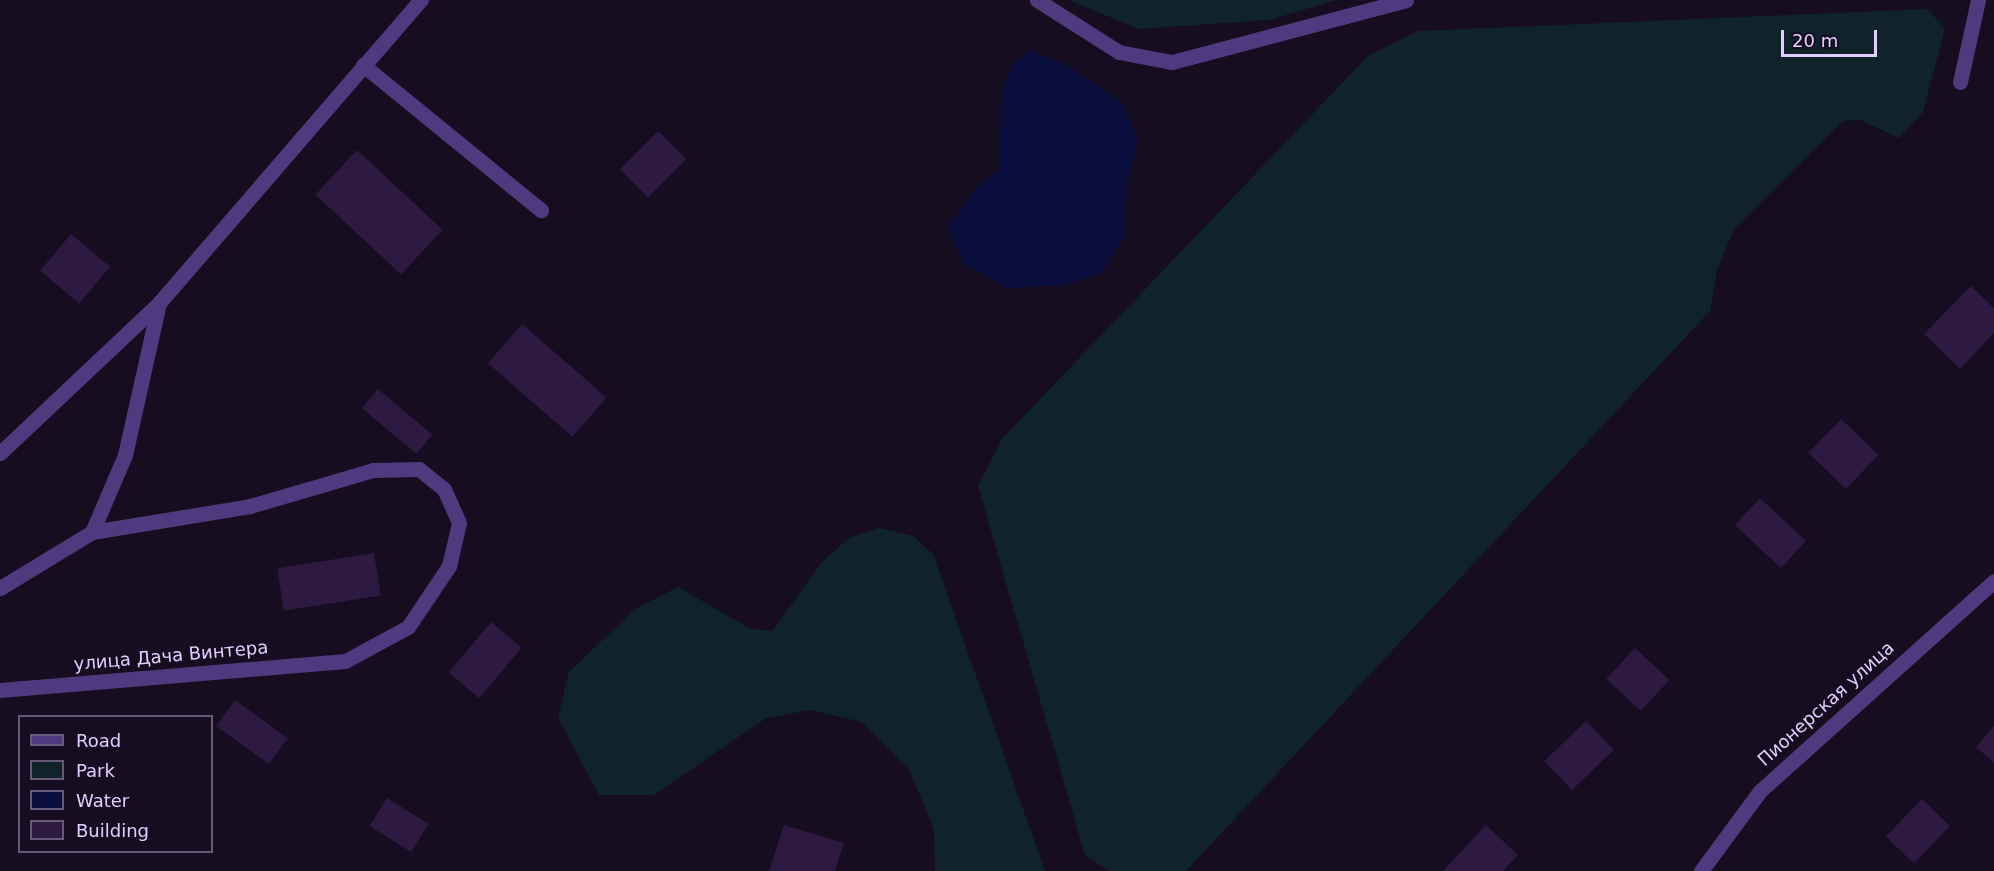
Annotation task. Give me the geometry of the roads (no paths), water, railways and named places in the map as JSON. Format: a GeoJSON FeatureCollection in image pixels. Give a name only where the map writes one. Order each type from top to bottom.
{"type":"FeatureCollection","features":[{"type":"Feature","properties":{"kind":"street"},"geometry":{"type":"LineString","coordinates":[[0,453],[159,303],[421,0]]}},
{"type":"Feature","properties":{"kind":"street"},"geometry":{"type":"LineString","coordinates":[[1037,0],[1119,52],[1172,62],[1406,0]]}},
{"type":"Feature","properties":{"kind":"street"},"geometry":{"type":"LineString","coordinates":[[1960,82],[1978,0]]}},
{"type":"Feature","properties":{"kind":"street"},"geometry":{"type":"LineString","coordinates":[[363,65],[541,210]]}},
{"type":"Feature","properties":{"kind":"street"},"geometry":{"type":"LineString","coordinates":[[0,588],[92,532],[125,455],[159,303]]}},
{"type":"Feature","properties":{"kind":"street","name":"улица Дача Винтера"},"geometry":{"type":"LineString","coordinates":[[0,690],[345,661],[408,627],[449,566],[459,523],[444,489],[419,469],[373,470],[250,506],[92,532]]}},
{"type":"Feature","properties":{"kind":"street","name":"Пионерская улица"},"geometry":{"type":"LineString","coordinates":[[1701,871],[1760,791],[1994,581]]}},
{"type":"Feature","properties":{"kind":"water"},"geometry":{"type":"Polygon","coordinates":[[[1031,50],[1065,64],[1123,103],[1138,141],[1127,184],[1125,235],[1102,273],[1064,285],[1008,288],[963,263],[948,227],[975,189],[999,169],[1001,91],[1014,63],[1031,50]]]}}]}
